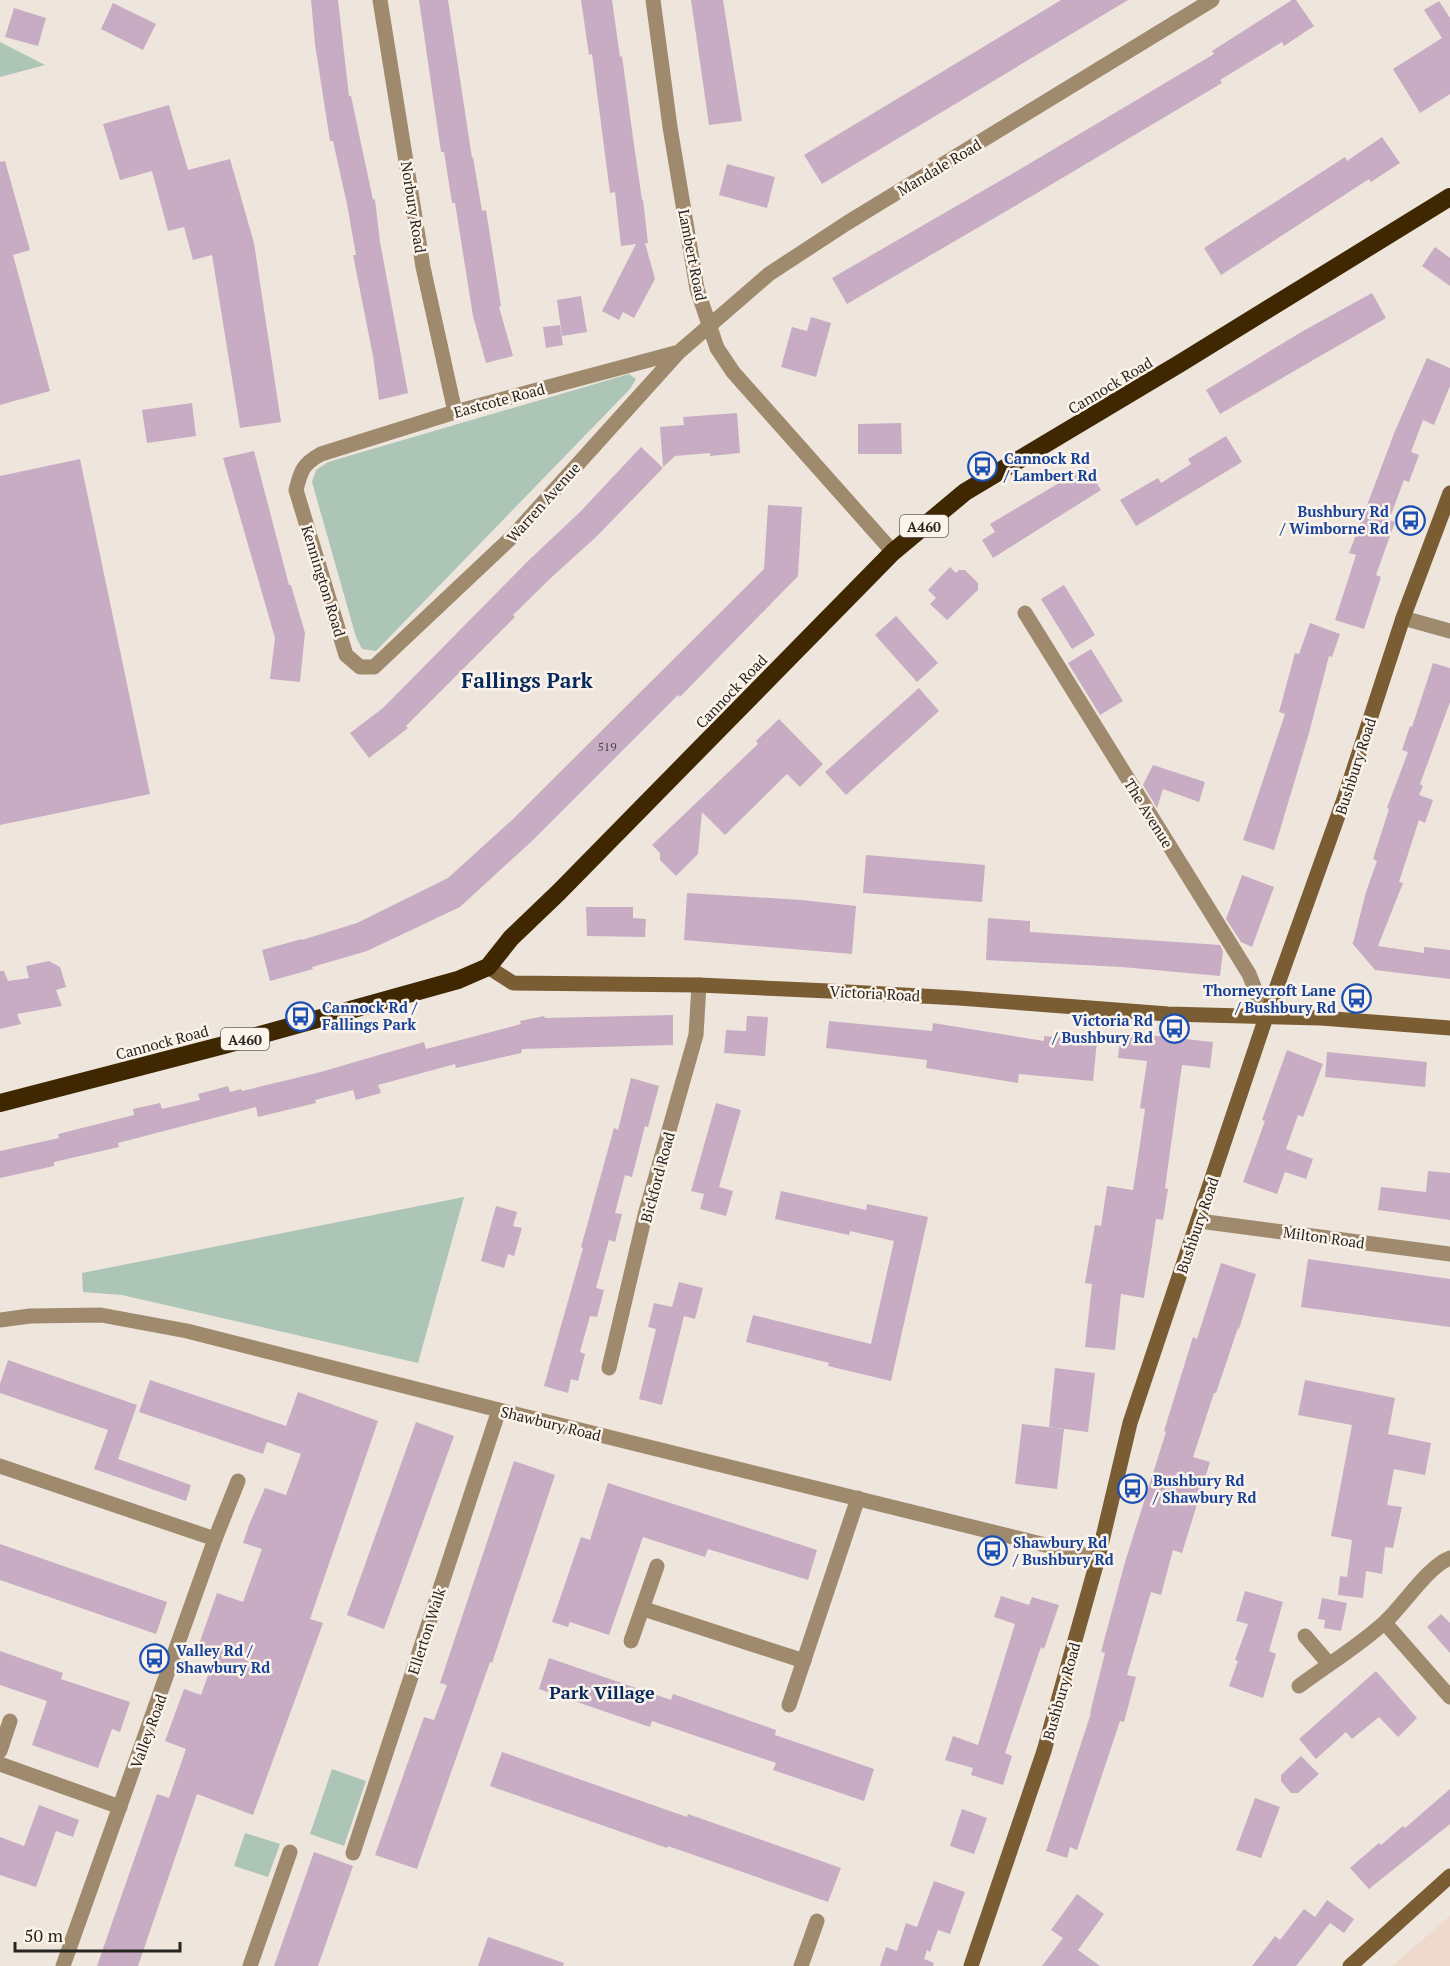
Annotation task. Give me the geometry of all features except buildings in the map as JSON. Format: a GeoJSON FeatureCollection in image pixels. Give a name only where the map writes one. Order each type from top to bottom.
{"type":"FeatureCollection","features":[{"type":"Feature","properties":{"kind":"highway","name":"Cannock Road"},"geometry":{"type":"LineString","coordinates":[[0,1103],[224,1045],[447,983],[488,968],[511,938],[560,892],[892,552],[964,492],[1179,364],[1450,197]]}},
{"type":"Feature","properties":{"kind":"street","name":"Norbury Road"},"geometry":{"type":"LineString","coordinates":[[380,0],[423,267],[455,412]]}},
{"type":"Feature","properties":{"kind":"street","name":"Lambert Road"},"geometry":{"type":"LineString","coordinates":[[653,0],[670,127],[697,289],[717,348],[733,372],[892,552]]}},
{"type":"Feature","properties":{"kind":"street","name":"Mandale Road"},"geometry":{"type":"LineString","coordinates":[[679,352],[769,274],[847,223],[1212,0]]}},
{"type":"Feature","properties":{"kind":"street","name":"Eastcote Road"},"geometry":{"type":"LineString","coordinates":[[321,454],[455,412],[679,352]]}},
{"type":"Feature","properties":{"kind":"street","name":"Warren Avenue"},"geometry":{"type":"LineString","coordinates":[[399,645],[512,537],[679,352]]}},
{"type":"Feature","properties":{"kind":"street","name":"Kennington Road"},"geometry":{"type":"LineString","coordinates":[[321,454],[306,462],[296,490],[346,655],[360,667],[374,667],[399,645]]}},
{"type":"Feature","properties":{"kind":"street","name":"Bushbury Road"},"geometry":{"type":"LineString","coordinates":[[971,1966],[1044,1751],[1098,1558],[1130,1423],[1266,1017],[1344,799],[1403,618],[1450,493]]}},
{"type":"Feature","properties":{"kind":"street","name":"The Avenue"},"geometry":{"type":"LineString","coordinates":[[1025,613],[1249,974],[1266,1017]]}},
{"type":"Feature","properties":{"kind":"street"},"geometry":{"type":"LineString","coordinates":[[1403,618],[1450,631]]}},
{"type":"Feature","properties":{"kind":"street","name":"Victoria Road"},"geometry":{"type":"LineString","coordinates":[[488,968],[513,983],[699,985],[959,998],[1168,1014],[1321,1018],[1450,1028]]}},
{"type":"Feature","properties":{"kind":"street","name":"Bickford Road"},"geometry":{"type":"LineString","coordinates":[[609,1368],[645,1215],[696,1035],[699,985]]}},
{"type":"Feature","properties":{"kind":"street","name":"Milton Road"},"geometry":{"type":"LineString","coordinates":[[1199,1221],[1450,1254]]}},
{"type":"Feature","properties":{"kind":"street","name":"Shawbury Road"},"geometry":{"type":"LineString","coordinates":[[0,1320],[30,1316],[90,1315],[187,1331],[1098,1558]]}},
{"type":"Feature","properties":{"kind":"street","name":"Ellerton Walk"},"geometry":{"type":"LineString","coordinates":[[353,1853],[499,1410]]}},
{"type":"Feature","properties":{"kind":"street"},"geometry":{"type":"LineString","coordinates":[[0,1466],[215,1539]]}},
{"type":"Feature","properties":{"kind":"street","name":"Valley Road"},"geometry":{"type":"LineString","coordinates":[[63,1966],[215,1539],[238,1481]]}},
{"type":"Feature","properties":{"kind":"street"},"geometry":{"type":"LineString","coordinates":[[789,1705],[858,1498]]}},
{"type":"Feature","properties":{"kind":"street"},"geometry":{"type":"LineString","coordinates":[[1299,1686],[1385,1623],[1443,1560],[1450,1558]]}},
{"type":"Feature","properties":{"kind":"street"},"geometry":{"type":"LineString","coordinates":[[631,1641],[644,1609],[657,1566]]}},
{"type":"Feature","properties":{"kind":"street"},"geometry":{"type":"LineString","coordinates":[[644,1609],[804,1661]]}},
{"type":"Feature","properties":{"kind":"street"},"geometry":{"type":"LineString","coordinates":[[1385,1623],[1450,1697]]}},
{"type":"Feature","properties":{"kind":"street"},"geometry":{"type":"LineString","coordinates":[[1305,1636],[1329,1664]]}},
{"type":"Feature","properties":{"kind":"street"},"geometry":{"type":"LineString","coordinates":[[0,1751],[10,1720]]}},
{"type":"Feature","properties":{"kind":"street"},"geometry":{"type":"LineString","coordinates":[[0,1764],[120,1807]]}},
{"type":"Feature","properties":{"kind":"street"},"geometry":{"type":"LineString","coordinates":[[250,1966],[290,1852]]}},
{"type":"Feature","properties":{"kind":"street"},"geometry":{"type":"LineString","coordinates":[[1350,1966],[1450,1876]]}},
{"type":"Feature","properties":{"kind":"street"},"geometry":{"type":"LineString","coordinates":[[801,1966],[818,1921]]}},
{"type":"Feature","properties":{"kind":"shaded area"},"geometry":{"type":"Polygon","coordinates":[[[1450,1916],[1450,1966],[1392,1966],[1450,1916]]]}},
{"type":"Feature","properties":{"kind":"green space"},"geometry":{"type":"Polygon","coordinates":[[[0,42],[45,65],[0,77],[0,42]]]}},
{"type":"Feature","properties":{"kind":"green space"},"geometry":{"type":"Polygon","coordinates":[[[629,374],[636,379],[630,389],[376,651],[362,649],[356,637],[312,482],[316,470],[328,462],[629,374]]]}},
{"type":"Feature","properties":{"kind":"green space"},"geometry":{"type":"Polygon","coordinates":[[[464,1197],[418,1363],[122,1295],[83,1292],[82,1273],[464,1197]]]}},
{"type":"Feature","properties":{"kind":"green space"},"geometry":{"type":"Polygon","coordinates":[[[332,1769],[366,1781],[344,1846],[310,1834],[332,1769]]]}},
{"type":"Feature","properties":{"kind":"green space"},"geometry":{"type":"Polygon","coordinates":[[[245,1833],[280,1844],[268,1877],[234,1866],[245,1833]]]}},
{"type":"Feature","properties":{"kind":"place","name":"Cannock Rd / Lambert Rd"},"geometry":{"type":"Point","coordinates":[983,467]}},
{"type":"Feature","properties":{"kind":"place","name":"Bushbury Rd / Wimborne Rd"},"geometry":{"type":"Point","coordinates":[1410,520]}},
{"type":"Feature","properties":{"kind":"place","name":"Thorneycroft Lane / Bushbury Rd"},"geometry":{"type":"Point","coordinates":[1357,999]}},
{"type":"Feature","properties":{"kind":"place","name":"Cannock Rd / Fallings Park"},"geometry":{"type":"Point","coordinates":[301,1016]}},
{"type":"Feature","properties":{"kind":"place","name":"Victoria Rd / Bushbury Rd"},"geometry":{"type":"Point","coordinates":[1174,1029]}},
{"type":"Feature","properties":{"kind":"place","name":"Bushbury Rd / Shawbury Rd"},"geometry":{"type":"Point","coordinates":[1132,1489]}},
{"type":"Feature","properties":{"kind":"place","name":"Shawbury Rd / Bushbury Rd"},"geometry":{"type":"Point","coordinates":[992,1551]}},
{"type":"Feature","properties":{"kind":"place","name":"Valley Rd / Shawbury Rd"},"geometry":{"type":"Point","coordinates":[155,1659]}},
{"type":"Feature","properties":{"kind":"district","name":"Fallings Park"},"geometry":{"type":"Point","coordinates":[527,680]}},
{"type":"Feature","properties":{"kind":"district","name":"Park Village"},"geometry":{"type":"Point","coordinates":[602,1692]}}]}
